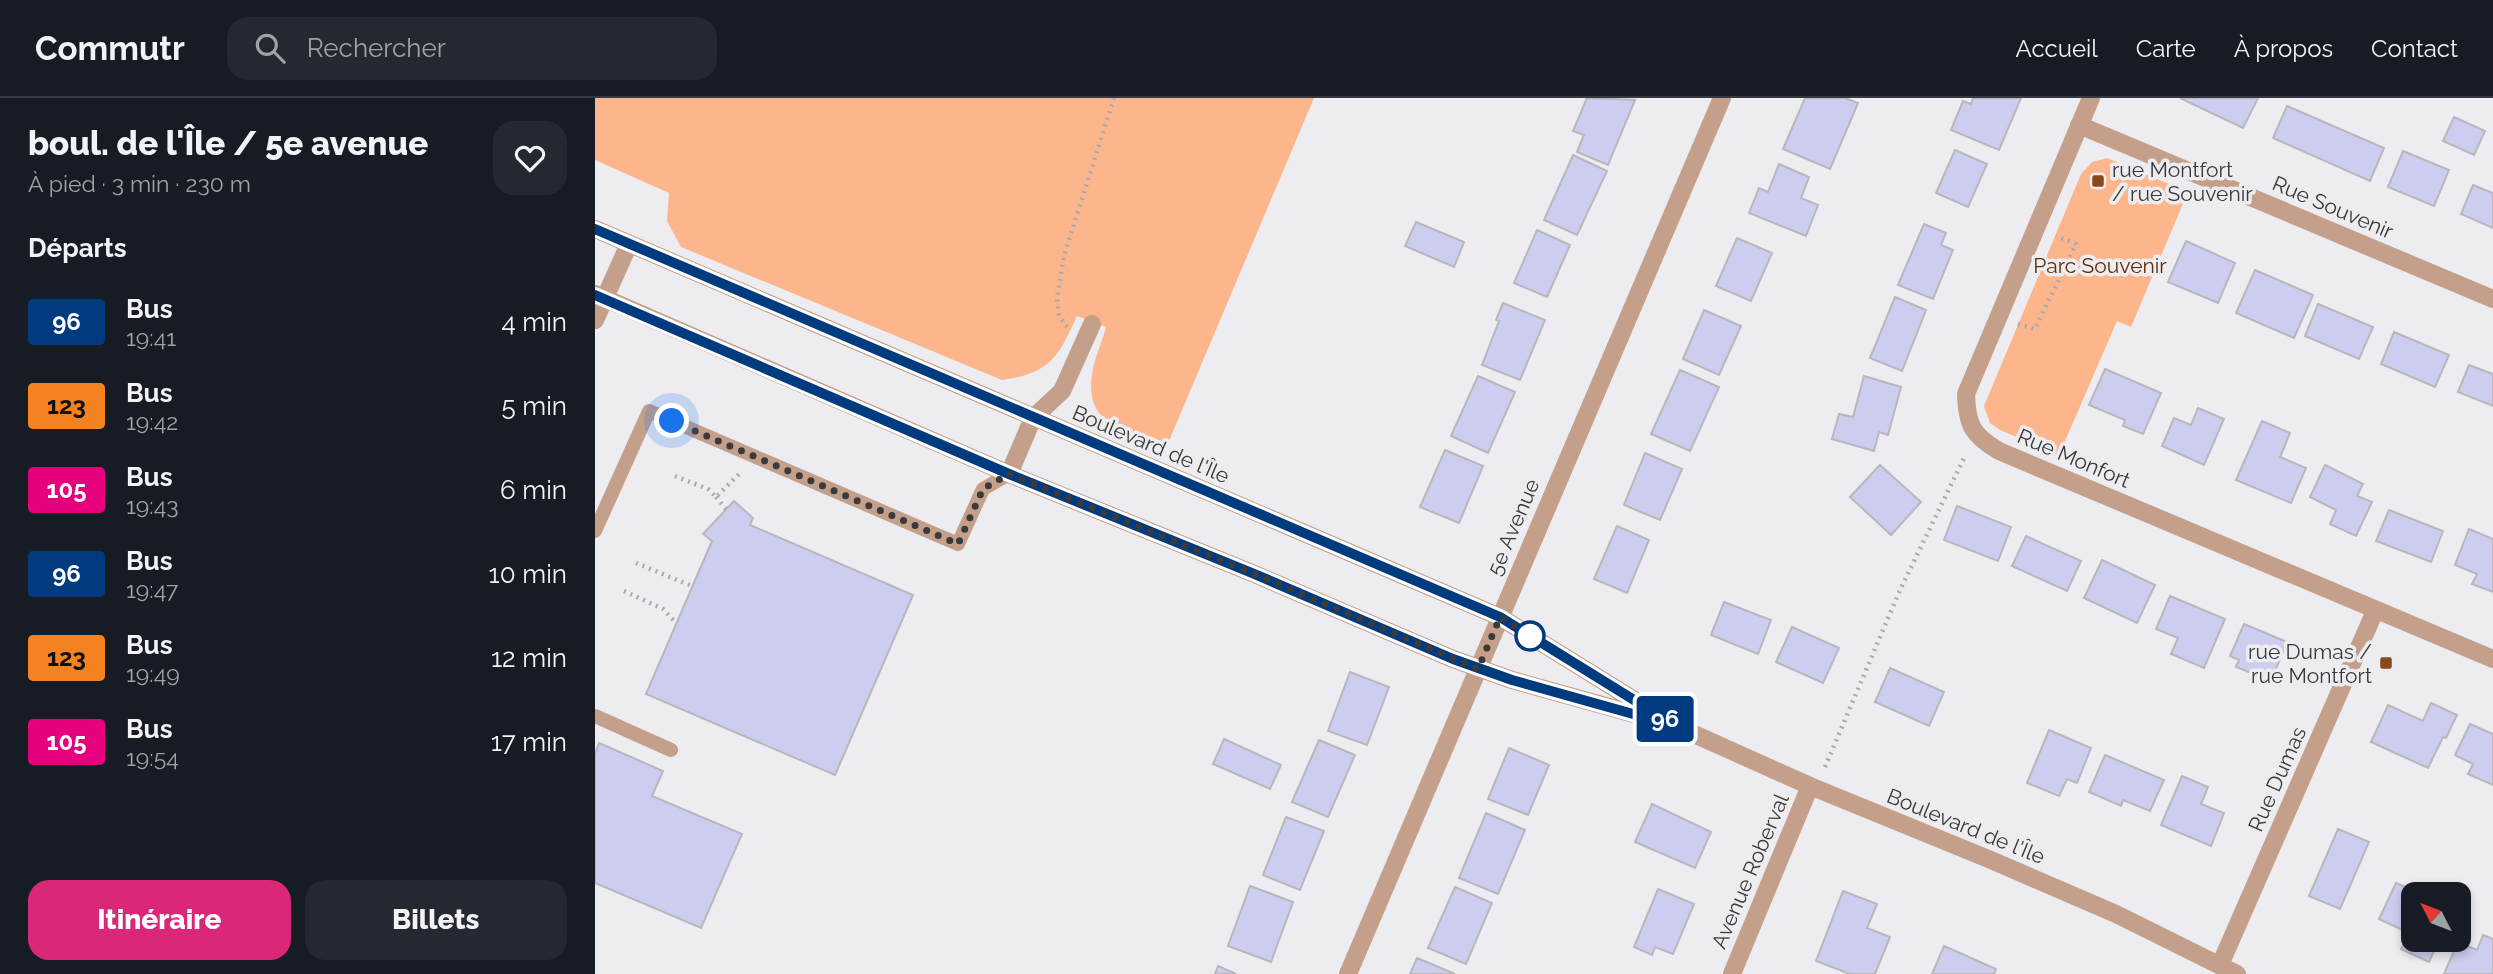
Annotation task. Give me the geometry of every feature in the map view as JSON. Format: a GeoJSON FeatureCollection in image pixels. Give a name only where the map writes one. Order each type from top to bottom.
{"type":"FeatureCollection","features":[{"type":"Feature","properties":{"kind":"street","name":"5e Avenue"},"geometry":{"type":"LineString","coordinates":[[1348,974],[1722,98]]}},
{"type":"Feature","properties":{"kind":"street","name":"Rue Monfort"},"geometry":{"type":"LineString","coordinates":[[2091,98],[1966,394],[1966,412],[1971,428],[1981,440],[1999,451],[2493,659]]}},
{"type":"Feature","properties":{"kind":"street","name":"Rue Souvenir"},"geometry":{"type":"LineString","coordinates":[[2078,125],[2493,299]]}},
{"type":"Feature","properties":{"kind":"street","name":"Boulevard de l'Île"},"geometry":{"type":"LineString","coordinates":[[595,229],[1500,617],[1676,726],[1810,786],[2073,895],[2237,974]]}},
{"type":"Feature","properties":{"kind":"street"},"geometry":{"type":"LineString","coordinates":[[595,320],[600,297],[629,244]]}},
{"type":"Feature","properties":{"kind":"street","name":"Boulevard de l'Île"},"geometry":{"type":"LineString","coordinates":[[600,297],[1009,474],[1478,669],[1676,726]]}},
{"type":"Feature","properties":{"kind":"street"},"geometry":{"type":"LineString","coordinates":[[1009,474],[1033,418],[1062,391],[1088,332]]}},
{"type":"Feature","properties":{"kind":"street","name":"Rue Dumas"},"geometry":{"type":"LineString","coordinates":[[2220,965],[2375,611]]}},
{"type":"Feature","properties":{"kind":"street","name":"Avenue Roberval"},"geometry":{"type":"LineString","coordinates":[[1731,974],[1810,786]]}},
{"type":"Feature","properties":{"kind":"lane"},"geometry":{"type":"LineString","coordinates":[[595,531],[649,411],[958,544],[983,489],[1009,474]]}},
{"type":"Feature","properties":{"kind":"lane"},"geometry":{"type":"LineString","coordinates":[[595,716],[671,750]]}},
{"type":"Feature","properties":{"kind":"path"},"geometry":{"type":"LineString","coordinates":[[1088,332],[1068,327],[1059,315],[1057,298],[1065,256],[1114,98]]}},
{"type":"Feature","properties":{"kind":"path"},"geometry":{"type":"LineString","coordinates":[[1997,318],[2035,329],[2076,244],[2035,228]]}},
{"type":"Feature","properties":{"kind":"path"},"geometry":{"type":"LineString","coordinates":[[1828,764],[1849,708],[1901,590],[1965,456]]}},
{"type":"Feature","properties":{"kind":"path"},"geometry":{"type":"LineString","coordinates":[[716,497],[744,469]]}},
{"type":"Feature","properties":{"kind":"path"},"geometry":{"type":"LineString","coordinates":[[675,476],[708,489],[726,509]]}},
{"type":"Feature","properties":{"kind":"path"},"geometry":{"type":"LineString","coordinates":[[636,563],[692,586]]}},
{"type":"Feature","properties":{"kind":"path"},"geometry":{"type":"LineString","coordinates":[[624,591],[663,608],[676,623]]}},
{"type":"Feature","properties":{"kind":"green space"},"geometry":{"type":"Polygon","coordinates":[[[595,98],[1314,98],[1166,448],[1112,425],[1102,417],[1095,406],[1091,392],[1092,375],[1106,327],[1077,316],[1051,361],[1032,373],[1002,380],[681,247],[667,221],[669,193],[595,160],[595,98]]]}},
{"type":"Feature","properties":{"kind":"green space","name":"Parc Souvenir"},"geometry":{"type":"Polygon","coordinates":[[[2107,158],[2188,192],[2131,327],[2117,321],[2059,455],[2000,430],[1990,423],[1984,406],[2081,174],[2092,162],[2107,158]]]}},
{"type":"Feature","properties":{"kind":"building"},"geometry":{"type":"Polygon","coordinates":[[[1587,98],[1635,100],[1608,165],[1577,152],[1584,135],[1573,131],[1587,98]]]}},
{"type":"Feature","properties":{"kind":"building"},"geometry":{"type":"Polygon","coordinates":[[[1805,98],[1845,98],[1858,103],[1830,169],[1783,149],[1805,98]]]}},
{"type":"Feature","properties":{"kind":"building"},"geometry":{"type":"Polygon","coordinates":[[[1973,98],[2021,98],[1999,150],[1951,130],[1963,101],[1971,104],[1973,98]]]}},
{"type":"Feature","properties":{"kind":"building"},"geometry":{"type":"Polygon","coordinates":[[[2180,98],[2258,98],[2243,128],[2180,98]]]}},
{"type":"Feature","properties":{"kind":"building"},"geometry":{"type":"Polygon","coordinates":[[[2287,106],[2384,148],[2370,181],[2273,138],[2287,106]]]}},
{"type":"Feature","properties":{"kind":"building"},"geometry":{"type":"Polygon","coordinates":[[[2454,117],[2485,131],[2474,155],[2443,141],[2454,117]]]}},
{"type":"Feature","properties":{"kind":"building"},"geometry":{"type":"Polygon","coordinates":[[[1955,150],[1987,164],[1968,207],[1936,193],[1955,150]]]}},
{"type":"Feature","properties":{"kind":"building"},"geometry":{"type":"Polygon","coordinates":[[[2403,151],[2449,170],[2434,206],[2388,187],[2403,151]]]}},
{"type":"Feature","properties":{"kind":"building"},"geometry":{"type":"Polygon","coordinates":[[[1573,155],[1607,171],[1577,235],[1544,220],[1573,155]]]}},
{"type":"Feature","properties":{"kind":"building"},"geometry":{"type":"Polygon","coordinates":[[[1779,164],[1809,177],[1801,198],[1818,205],[1806,236],[1749,213],[1759,188],[1768,192],[1779,164]]]}},
{"type":"Feature","properties":{"kind":"building"},"geometry":{"type":"Polygon","coordinates":[[[2473,185],[2493,193],[2493,228],[2461,214],[2473,185]]]}},
{"type":"Feature","properties":{"kind":"building"},"geometry":{"type":"Polygon","coordinates":[[[1416,222],[1464,242],[1454,267],[1405,246],[1416,222]]]}},
{"type":"Feature","properties":{"kind":"building"},"geometry":{"type":"Polygon","coordinates":[[[1924,224],[1946,233],[1941,245],[1953,250],[1933,299],[1898,285],[1924,224]]]}},
{"type":"Feature","properties":{"kind":"building"},"geometry":{"type":"Polygon","coordinates":[[[1537,230],[1570,245],[1547,297],[1514,283],[1537,230]]]}},
{"type":"Feature","properties":{"kind":"building"},"geometry":{"type":"Polygon","coordinates":[[[1737,238],[1772,253],[1751,301],[1716,286],[1737,238]]]}},
{"type":"Feature","properties":{"kind":"building"},"geometry":{"type":"Polygon","coordinates":[[[2186,241],[2235,263],[2218,303],[2168,282],[2186,241]]]}},
{"type":"Feature","properties":{"kind":"building"},"geometry":{"type":"Polygon","coordinates":[[[2255,270],[2313,295],[2294,338],[2236,313],[2255,270]]]}},
{"type":"Feature","properties":{"kind":"building"},"geometry":{"type":"Polygon","coordinates":[[[1895,297],[1926,310],[1902,371],[1870,358],[1895,297]]]}},
{"type":"Feature","properties":{"kind":"building"},"geometry":{"type":"Polygon","coordinates":[[[1503,303],[1545,320],[1520,380],[1482,365],[1503,303]]]}},
{"type":"Feature","properties":{"kind":"building"},"geometry":{"type":"Polygon","coordinates":[[[2318,304],[2373,327],[2359,359],[2305,336],[2318,304]]]}},
{"type":"Feature","properties":{"kind":"building"},"geometry":{"type":"Polygon","coordinates":[[[1704,310],[1741,326],[1719,375],[1683,359],[1704,310]]]}},
{"type":"Feature","properties":{"kind":"building"},"geometry":{"type":"Polygon","coordinates":[[[2394,332],[2449,355],[2435,387],[2381,364],[2394,332]]]}},
{"type":"Feature","properties":{"kind":"building"},"geometry":{"type":"Polygon","coordinates":[[[2469,365],[2493,374],[2493,406],[2458,392],[2469,365]]]}},
{"type":"Feature","properties":{"kind":"building"},"geometry":{"type":"Polygon","coordinates":[[[2105,369],[2161,393],[2143,434],[2123,426],[2125,420],[2089,405],[2105,369]]]}},
{"type":"Feature","properties":{"kind":"building"},"geometry":{"type":"Polygon","coordinates":[[[1680,370],[1719,387],[1690,451],[1651,434],[1680,370]]]}},
{"type":"Feature","properties":{"kind":"building"},"geometry":{"type":"Polygon","coordinates":[[[1478,376],[1515,392],[1488,453],[1451,436],[1478,376]]]}},
{"type":"Feature","properties":{"kind":"building"},"geometry":{"type":"Polygon","coordinates":[[[1864,376],[1901,387],[1888,435],[1879,432],[1874,451],[1832,439],[1839,414],[1853,417],[1864,376]]]}},
{"type":"Feature","properties":{"kind":"building"},"geometry":{"type":"Polygon","coordinates":[[[2198,408],[2224,419],[2204,465],[2162,446],[2174,418],[2191,425],[2198,408]]]}},
{"type":"Feature","properties":{"kind":"building"},"geometry":{"type":"Polygon","coordinates":[[[2262,421],[2290,433],[2280,457],[2306,468],[2291,503],[2236,480],[2262,421]]]}},
{"type":"Feature","properties":{"kind":"building"},"geometry":{"type":"Polygon","coordinates":[[[1445,450],[1483,466],[1459,523],[1420,507],[1445,450]]]}},
{"type":"Feature","properties":{"kind":"building"},"geometry":{"type":"Polygon","coordinates":[[[1645,453],[1682,469],[1660,520],[1624,505],[1645,453]]]}},
{"type":"Feature","properties":{"kind":"building"},"geometry":{"type":"Polygon","coordinates":[[[1880,465],[1921,502],[1891,535],[1850,497],[1880,465]]]}},
{"type":"Feature","properties":{"kind":"building"},"geometry":{"type":"Polygon","coordinates":[[[2325,465],[2363,484],[2357,496],[2372,502],[2356,536],[2330,524],[2336,510],[2310,497],[2325,465]]]}},
{"type":"Feature","properties":{"kind":"building"},"geometry":{"type":"Polygon","coordinates":[[[734,501],[753,518],[750,525],[913,595],[835,775],[646,694],[712,541],[703,534],[734,501]]]}},
{"type":"Feature","properties":{"kind":"building"},"geometry":{"type":"Polygon","coordinates":[[[1957,506],[2011,527],[1998,561],[1944,540],[1957,506]]]}},
{"type":"Feature","properties":{"kind":"building"},"geometry":{"type":"Polygon","coordinates":[[[2389,510],[2443,531],[2431,562],[2376,541],[2389,510]]]}},
{"type":"Feature","properties":{"kind":"building"},"geometry":{"type":"Polygon","coordinates":[[[1617,526],[1649,540],[1627,593],[1594,579],[1617,526]]]}},
{"type":"Feature","properties":{"kind":"building"},"geometry":{"type":"Polygon","coordinates":[[[2469,529],[2493,539],[2493,592],[2472,584],[2477,574],[2455,565],[2469,529]]]}},
{"type":"Feature","properties":{"kind":"building"},"geometry":{"type":"Polygon","coordinates":[[[2026,536],[2081,561],[2067,591],[2012,566],[2026,536]]]}},
{"type":"Feature","properties":{"kind":"building"},"geometry":{"type":"Polygon","coordinates":[[[2102,560],[2155,585],[2137,623],[2084,598],[2102,560]]]}},
{"type":"Feature","properties":{"kind":"building"},"geometry":{"type":"Polygon","coordinates":[[[2170,596],[2225,619],[2204,668],[2171,654],[2178,638],[2156,629],[2170,596]]]}},
{"type":"Feature","properties":{"kind":"building"},"geometry":{"type":"Polygon","coordinates":[[[1724,602],[1771,620],[1758,654],[1711,635],[1724,602]]]}},
{"type":"Feature","properties":{"kind":"building"},"geometry":{"type":"Polygon","coordinates":[[[2244,624],[2287,642],[2271,681],[2236,667],[2239,660],[2230,656],[2244,624]]]}},
{"type":"Feature","properties":{"kind":"building"},"geometry":{"type":"Polygon","coordinates":[[[1792,627],[1839,648],[1823,683],[1776,662],[1792,627]]]}},
{"type":"Feature","properties":{"kind":"building"},"geometry":{"type":"Polygon","coordinates":[[[1890,668],[1944,692],[1929,726],[1875,702],[1890,668]]]}},
{"type":"Feature","properties":{"kind":"building"},"geometry":{"type":"Polygon","coordinates":[[[1350,672],[1389,687],[1367,745],[1328,731],[1350,672]]]}},
{"type":"Feature","properties":{"kind":"building"},"geometry":{"type":"Polygon","coordinates":[[[2431,703],[2457,715],[2428,768],[2371,742],[2388,705],[2423,721],[2431,703]]]}},
{"type":"Feature","properties":{"kind":"building"},"geometry":{"type":"Polygon","coordinates":[[[2470,724],[2493,734],[2493,785],[2468,774],[2473,764],[2455,755],[2470,724]]]}},
{"type":"Feature","properties":{"kind":"building"},"geometry":{"type":"Polygon","coordinates":[[[2049,730],[2091,748],[2077,783],[2067,779],[2059,796],[2027,783],[2049,730]]]}},
{"type":"Feature","properties":{"kind":"building"},"geometry":{"type":"Polygon","coordinates":[[[1224,739],[1281,765],[1270,789],[1213,764],[1224,739]]]}},
{"type":"Feature","properties":{"kind":"building"},"geometry":{"type":"Polygon","coordinates":[[[1319,740],[1355,755],[1328,817],[1292,802],[1319,740]]]}},
{"type":"Feature","properties":{"kind":"building"},"geometry":{"type":"Polygon","coordinates":[[[599,743],[663,771],[652,796],[742,834],[701,928],[595,883],[595,754],[599,743]]]}},
{"type":"Feature","properties":{"kind":"building"},"geometry":{"type":"Polygon","coordinates":[[[1509,748],[1549,765],[1528,815],[1488,799],[1509,748]]]}},
{"type":"Feature","properties":{"kind":"building"},"geometry":{"type":"Polygon","coordinates":[[[2105,755],[2164,780],[2150,811],[2123,800],[2121,806],[2089,792],[2105,755]]]}},
{"type":"Feature","properties":{"kind":"building"},"geometry":{"type":"Polygon","coordinates":[[[2182,776],[2208,787],[2201,804],[2224,813],[2211,846],[2161,825],[2182,776]]]}},
{"type":"Feature","properties":{"kind":"building"},"geometry":{"type":"Polygon","coordinates":[[[1652,804],[1711,832],[1695,868],[1635,842],[1652,804]]]}},
{"type":"Feature","properties":{"kind":"building"},"geometry":{"type":"Polygon","coordinates":[[[1486,813],[1525,830],[1498,894],[1459,878],[1486,813]]]}},
{"type":"Feature","properties":{"kind":"building"},"geometry":{"type":"Polygon","coordinates":[[[1286,817],[1324,831],[1300,890],[1263,875],[1286,817]]]}},
{"type":"Feature","properties":{"kind":"building"},"geometry":{"type":"Polygon","coordinates":[[[2338,829],[2369,842],[2340,909],[2309,896],[2338,829]]]}},
{"type":"Feature","properties":{"kind":"building"},"geometry":{"type":"Polygon","coordinates":[[[2396,883],[2401,885],[2401,929],[2379,919],[2396,883]]]}},
{"type":"Feature","properties":{"kind":"building"},"geometry":{"type":"Polygon","coordinates":[[[1250,886],[1293,902],[1271,962],[1228,946],[1250,886]]]}},
{"type":"Feature","properties":{"kind":"building"},"geometry":{"type":"Polygon","coordinates":[[[1455,887],[1492,903],[1466,964],[1428,948],[1455,887]]]}},
{"type":"Feature","properties":{"kind":"building"},"geometry":{"type":"Polygon","coordinates":[[[1658,889],[1694,904],[1673,954],[1655,947],[1652,955],[1634,947],[1658,889]]]}},
{"type":"Feature","properties":{"kind":"building"},"geometry":{"type":"Polygon","coordinates":[[[1843,891],[1877,904],[1867,928],[1890,937],[1875,974],[1850,974],[1816,961],[1843,891]]]}},
{"type":"Feature","properties":{"kind":"building"},"geometry":{"type":"Polygon","coordinates":[[[2483,935],[2493,939],[2493,974],[2444,974],[2454,952],[2471,952],[2471,947],[2477,950],[2483,935]]]}},
{"type":"Feature","properties":{"kind":"building"},"geometry":{"type":"Polygon","coordinates":[[[1944,946],[1996,969],[1994,974],[1932,974],[1944,946]]]}},
{"type":"Feature","properties":{"kind":"building"},"geometry":{"type":"Polygon","coordinates":[[[2407,952],[2434,952],[2429,962],[2407,952]]]}},
{"type":"Feature","properties":{"kind":"building"},"geometry":{"type":"Polygon","coordinates":[[[1417,958],[1455,974],[1410,974],[1417,958]]]}},
{"type":"Feature","properties":{"kind":"building"},"geometry":{"type":"Polygon","coordinates":[[[1218,966],[1236,974],[1215,974],[1218,966]]]}},
{"type":"Feature","properties":{"kind":"bus line","name":"96"},"geometry":{"type":"LineString","coordinates":[[595,229],[1500,617],[1676,726],[1478,669],[1009,474],[595,295]]}},
{"type":"Feature","properties":{"kind":"place","name":"rue Montfort / rue Souvenir"},"geometry":{"type":"Point","coordinates":[2098,181]}},
{"type":"Feature","properties":{"kind":"place","name":"rue Dumas / rue Montfort"},"geometry":{"type":"Point","coordinates":[2386,663]}},
{"type":"Feature","properties":{"kind":"route"},"geometry":{"type":"LineString","coordinates":[[672,421],[958,544],[983,489],[1009,474],[1478,669],[1500,617],[1533,637],[1530,636]]}}]}
